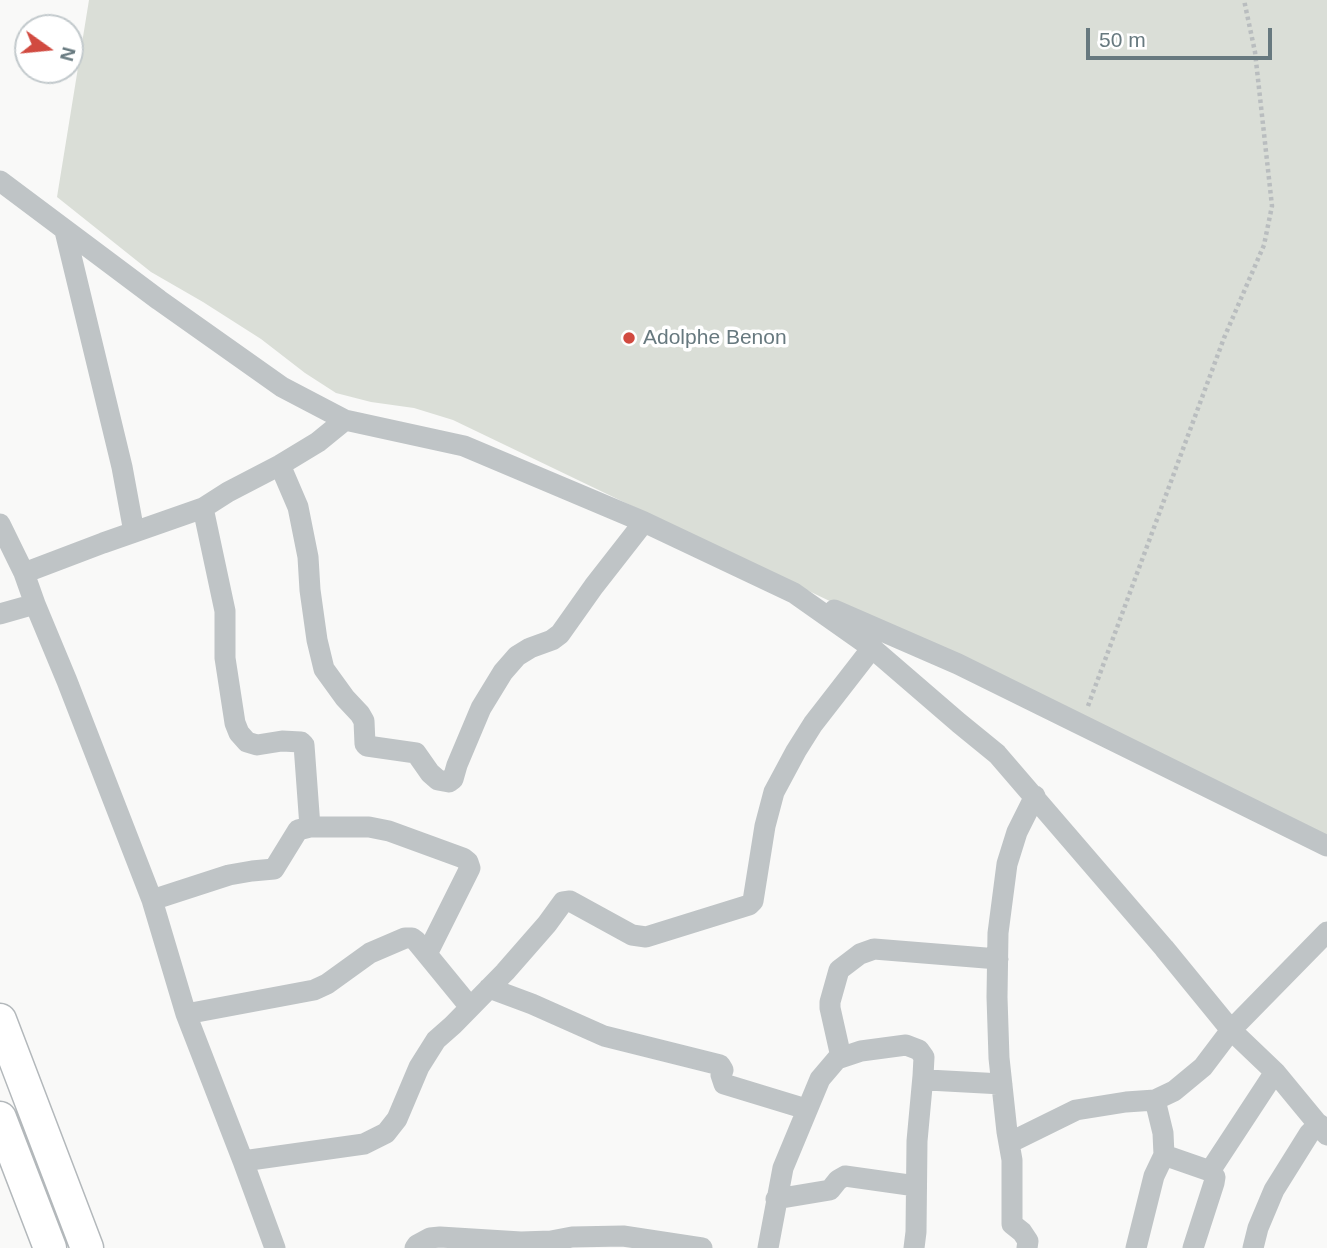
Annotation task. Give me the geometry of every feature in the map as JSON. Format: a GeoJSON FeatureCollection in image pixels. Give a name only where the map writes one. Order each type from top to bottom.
{"type":"FeatureCollection","features":[{"type":"Feature","properties":{"kind":"main road"},"geometry":{"type":"LineString","coordinates":[[0,1020],[87,1248]]}},
{"type":"Feature","properties":{"kind":"main road"},"geometry":{"type":"LineString","coordinates":[[0,1118],[50,1248]]}},
{"type":"Feature","properties":{"kind":"street"},"geometry":{"type":"LineString","coordinates":[[0,181],[159,300],[282,387],[345,420],[464,446],[644,522],[794,593],[958,664],[1327,846]]}},
{"type":"Feature","properties":{"kind":"street"},"geometry":{"type":"LineString","coordinates":[[65,231],[120,457],[134,532]]}},
{"type":"Feature","properties":{"kind":"street"},"geometry":{"type":"LineString","coordinates":[[24,573],[203,508],[280,465],[317,442],[345,420]]}},
{"type":"Feature","properties":{"kind":"street"},"geometry":{"type":"LineString","coordinates":[[280,465],[298,507],[308,558],[317,640],[324,669],[364,721],[367,746],[416,753],[430,773],[438,780],[449,782],[453,779],[481,708],[503,672],[516,656],[560,634],[644,522]]}},
{"type":"Feature","properties":{"kind":"street"},"geometry":{"type":"LineString","coordinates":[[203,508],[225,611],[225,658],[235,723],[247,742],[257,745],[282,741],[301,742],[304,745],[310,827]]}},
{"type":"Feature","properties":{"kind":"street"},"geometry":{"type":"LineString","coordinates":[[0,524],[24,573],[152,900],[186,1014],[275,1248]]}},
{"type":"Feature","properties":{"kind":"street"},"geometry":{"type":"LineString","coordinates":[[794,593],[872,648],[997,754],[1231,1030],[1275,1072],[1323,1130],[1309,1134],[1273,1189],[1258,1228],[1254,1248]]}},
{"type":"Feature","properties":{"kind":"street"},"geometry":{"type":"LineString","coordinates":[[0,614],[35,604]]}},
{"type":"Feature","properties":{"kind":"street"},"geometry":{"type":"LineString","coordinates":[[243,1161],[364,1144],[386,1133],[397,1119],[419,1067],[436,1040],[489,988],[547,924],[563,902],[570,901],[632,935],[646,937],[749,905],[753,901],[765,826],[774,792],[813,724],[872,648]]}},
{"type":"Feature","properties":{"kind":"street"},"geometry":{"type":"LineString","coordinates":[[1027,1248],[1028,1241],[1012,1224],[1012,1160],[999,1046],[998,933],[1007,864],[1017,832],[1034,796]]}},
{"type":"Feature","properties":{"kind":"street"},"geometry":{"type":"LineString","coordinates":[[152,900],[229,875],[274,869],[298,830],[310,827],[369,827],[388,831],[468,862],[470,868],[427,954]]}},
{"type":"Feature","properties":{"kind":"street"},"geometry":{"type":"LineString","coordinates":[[1009,1143],[1076,1110],[1106,1104],[1154,1100],[1174,1091],[1203,1067],[1231,1030],[1327,932]]}},
{"type":"Feature","properties":{"kind":"street"},"geometry":{"type":"LineString","coordinates":[[186,1014],[314,990],[327,984],[370,953],[405,938],[416,941],[470,1007]]}},
{"type":"Feature","properties":{"kind":"street"},"geometry":{"type":"LineString","coordinates":[[841,1057],[830,1002],[839,970],[860,954],[874,949],[998,959]]}},
{"type":"Feature","properties":{"kind":"street"},"geometry":{"type":"LineString","coordinates":[[489,988],[604,1036],[720,1065],[724,1084],[806,1109]]}},
{"type":"Feature","properties":{"kind":"street"},"geometry":{"type":"LineString","coordinates":[[768,1248],[783,1168],[820,1079],[841,1057],[906,1045],[919,1050],[924,1057],[917,1141],[914,1248]]}},
{"type":"Feature","properties":{"kind":"street"},"geometry":{"type":"LineString","coordinates":[[1210,1171],[1275,1072]]}},
{"type":"Feature","properties":{"kind":"street"},"geometry":{"type":"LineString","coordinates":[[923,1076],[928,1080],[1002,1084]]}},
{"type":"Feature","properties":{"kind":"street"},"geometry":{"type":"LineString","coordinates":[[1136,1248],[1154,1175],[1164,1155],[1163,1133],[1154,1100]]}},
{"type":"Feature","properties":{"kind":"street"},"geometry":{"type":"LineString","coordinates":[[1164,1155],[1210,1171],[1215,1177],[1193,1248]]}},
{"type":"Feature","properties":{"kind":"street"},"geometry":{"type":"LineString","coordinates":[[776,1199],[830,1190],[845,1176],[916,1186]]}},
{"type":"Feature","properties":{"kind":"street"},"geometry":{"type":"LineString","coordinates":[[415,1248],[430,1238],[440,1237],[521,1242],[623,1236],[702,1248]]}},
{"type":"Feature","properties":{"kind":"path"},"geometry":{"type":"LineString","coordinates":[[1081,724],[1224,338],[1264,245],[1272,206],[1255,52],[1244,0]]}},
{"type":"Feature","properties":{"kind":"shaded area"},"geometry":{"type":"Polygon","coordinates":[[[89,0],[1327,0],[1327,840],[453,420],[414,408],[371,402],[336,393],[305,373],[261,339],[151,272],[57,197],[75,84],[84,84],[84,31],[89,0]]]}},
{"type":"Feature","properties":{"kind":"place","name":"Adolphe Benon"},"geometry":{"type":"Point","coordinates":[629,338]}}]}
